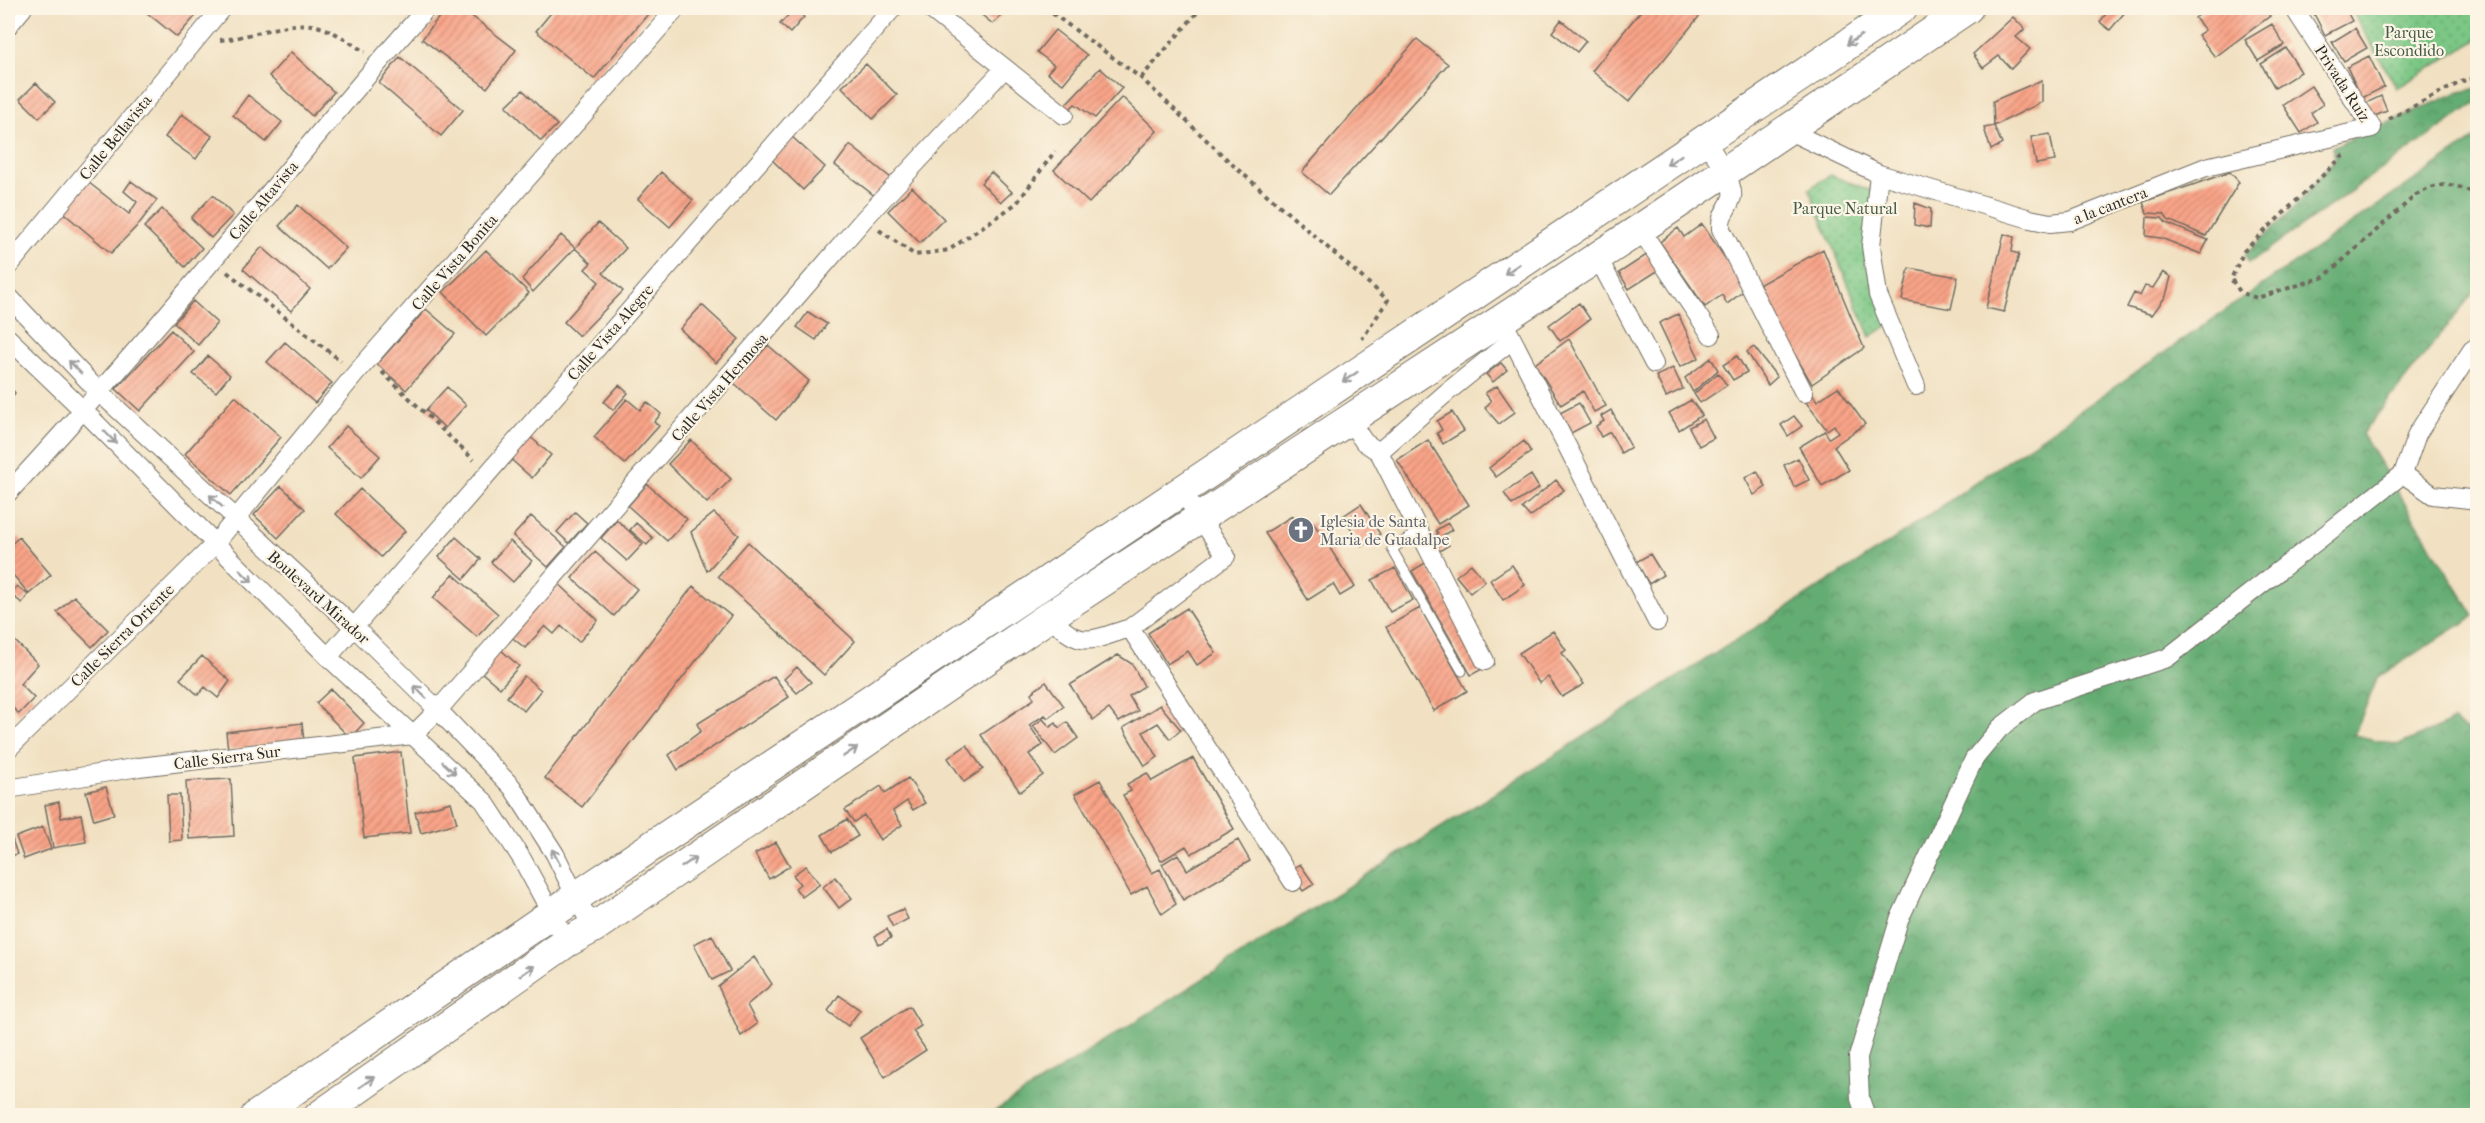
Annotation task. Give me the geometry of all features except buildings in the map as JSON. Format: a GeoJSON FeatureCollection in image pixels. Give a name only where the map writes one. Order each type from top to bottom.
{"type":"FeatureCollection","features":[{"type":"Feature","properties":{"kind":"main road"},"geometry":{"type":"LineString","coordinates":[[256,1116],[576,897],[1902,8]]}},
{"type":"Feature","properties":{"kind":"main road"},"geometry":{"type":"LineString","coordinates":[[319,1116],[567,942],[593,928],[1050,616],[1349,419],[1507,329],[1596,256],[1640,229],[1785,129],[1968,8]]}},
{"type":"Feature","properties":{"kind":"street"},"geometry":{"type":"LineString","coordinates":[[8,26],[23,8]]}},
{"type":"Feature","properties":{"kind":"street","name":"Calle Bellavista"},"geometry":{"type":"LineString","coordinates":[[8,267],[222,8]]}},
{"type":"Feature","properties":{"kind":"street","name":"Calle Altavista"},"geometry":{"type":"LineString","coordinates":[[8,493],[84,411],[213,261],[379,61],[427,8]]}},
{"type":"Feature","properties":{"kind":"street","name":"Calle Vista Bonita"},"geometry":{"type":"LineString","coordinates":[[236,520],[362,366],[677,8]]}},
{"type":"Feature","properties":{"kind":"street","name":"Calle Vista Alegre"},"geometry":{"type":"LineString","coordinates":[[328,657],[893,8]]}},
{"type":"Feature","properties":{"kind":"street"},"geometry":{"type":"LineString","coordinates":[[929,8],[1064,115]]}},
{"type":"Feature","properties":{"kind":"street","name":"Privada Ruiz"},"geometry":{"type":"LineString","coordinates":[[2294,8],[2372,128]]}},
{"type":"Feature","properties":{"kind":"street","name":"Calle Vista Hermosa"},"geometry":{"type":"LineString","coordinates":[[438,710],[864,219],[1005,68]]}},
{"type":"Feature","properties":{"kind":"street","name":"a la cantera"},"geometry":{"type":"LineString","coordinates":[[1785,129],[1879,174],[2050,223],[2070,222],[2206,167],[2372,128]]}},
{"type":"Feature","properties":{"kind":"street"},"geometry":{"type":"LineString","coordinates":[[1706,140],[1732,188],[1732,198],[1720,216],[1721,229],[1804,393]]}},
{"type":"Feature","properties":{"kind":"street"},"geometry":{"type":"LineString","coordinates":[[1879,174],[1871,246],[1878,295],[1916,386]]}},
{"type":"Feature","properties":{"kind":"street"},"geometry":{"type":"LineString","coordinates":[[1640,229],[1711,335]]}},
{"type":"Feature","properties":{"kind":"street"},"geometry":{"type":"LineString","coordinates":[[1596,256],[1654,364]]}},
{"type":"Feature","properties":{"kind":"street","name":"Boulevard Mirador"},"geometry":{"type":"LineString","coordinates":[[8,296],[99,392],[355,628],[438,710],[512,788],[555,854],[593,928]]}},
{"type":"Feature","properties":{"kind":"street"},"geometry":{"type":"LineString","coordinates":[[1379,452],[1507,329],[1657,622]]}},
{"type":"Feature","properties":{"kind":"street","name":"Boulevard Mirador"},"geometry":{"type":"LineString","coordinates":[[8,338],[84,411],[214,545],[328,657],[484,801],[522,859],[567,942]]}},
{"type":"Feature","properties":{"kind":"street"},"geometry":{"type":"LineString","coordinates":[[1866,1116],[1860,1099],[1858,1057],[1899,920],[1974,759],[2000,728],[2035,700],[2167,658],[2403,474],[2417,434],[2472,350],[2478,346]]}},
{"type":"Feature","properties":{"kind":"street"},"geometry":{"type":"LineString","coordinates":[[1349,419],[1364,442],[1379,452],[1485,661]]}},
{"type":"Feature","properties":{"kind":"street"},"geometry":{"type":"LineString","coordinates":[[2403,474],[2433,495],[2478,500]]}},
{"type":"Feature","properties":{"kind":"street"},"geometry":{"type":"LineString","coordinates":[[1050,616],[1064,633],[1086,642],[1130,628],[1226,556],[1198,519],[1181,490]]}},
{"type":"Feature","properties":{"kind":"street","name":"Calle Sierra Oriente"},"geometry":{"type":"LineString","coordinates":[[8,749],[214,545],[236,520]]}},
{"type":"Feature","properties":{"kind":"street"},"geometry":{"type":"LineString","coordinates":[[1130,628],[1293,882]]}},
{"type":"Feature","properties":{"kind":"street"},"geometry":{"type":"LineString","coordinates":[[413,735],[438,710]]}},
{"type":"Feature","properties":{"kind":"street","name":"Calle Sierra Sur"},"geometry":{"type":"LineString","coordinates":[[8,789],[139,767],[413,735]]}},
{"type":"Feature","properties":{"kind":"lane"},"geometry":{"type":"LineString","coordinates":[[1419,531],[1392,549],[1462,671]]}},
{"type":"Feature","properties":{"kind":"path"},"geometry":{"type":"LineString","coordinates":[[1045,8],[1141,78],[1235,167],[1388,300],[1356,347]]}},
{"type":"Feature","properties":{"kind":"path"},"geometry":{"type":"LineString","coordinates":[[1141,78],[1201,8]]}},
{"type":"Feature","properties":{"kind":"path"},"geometry":{"type":"LineString","coordinates":[[202,31],[217,40],[238,39],[293,24],[316,26],[340,36],[379,61]]}},
{"type":"Feature","properties":{"kind":"path"},"geometry":{"type":"LineString","coordinates":[[2478,77],[2463,81],[2372,128],[2244,252],[2231,279],[2241,293],[2257,298],[2324,277],[2416,195],[2434,186],[2457,185],[2478,195]]}},
{"type":"Feature","properties":{"kind":"path"},"geometry":{"type":"LineString","coordinates":[[864,219],[915,255],[949,250],[1017,203],[1055,151]]}},
{"type":"Feature","properties":{"kind":"path"},"geometry":{"type":"LineString","coordinates":[[213,261],[362,366],[488,473]]}},
{"type":"Feature","properties":{"kind":"green space","name":"Parque Escondido"},"geometry":{"type":"Polygon","coordinates":[[[2350,8],[2477,8],[2477,40],[2397,88],[2350,8]]]}},
{"type":"Feature","properties":{"kind":"green space"},"geometry":{"type":"Polygon","coordinates":[[[2477,88],[2477,102],[2249,263],[2245,255],[2295,207],[2335,159],[2332,147],[2457,93],[2477,88]]]}},
{"type":"Feature","properties":{"kind":"green space"},"geometry":{"type":"Polygon","coordinates":[[[2477,137],[2477,288],[2362,434],[2474,616],[2378,677],[2354,735],[2399,745],[2453,721],[2477,736],[2477,1115],[987,1116],[1881,548],[2477,137]]]}},
{"type":"Feature","properties":{"kind":"green space","name":"Parque Natural"},"geometry":{"type":"Polygon","coordinates":[[[1830,175],[1875,192],[1866,246],[1888,325],[1870,337],[1809,189],[1830,175]]]}},
{"type":"Feature","properties":{"kind":"place","name":"Iglesia de Santa Maria de Guadalpe"},"geometry":{"type":"Point","coordinates":[1301,530]}}]}
